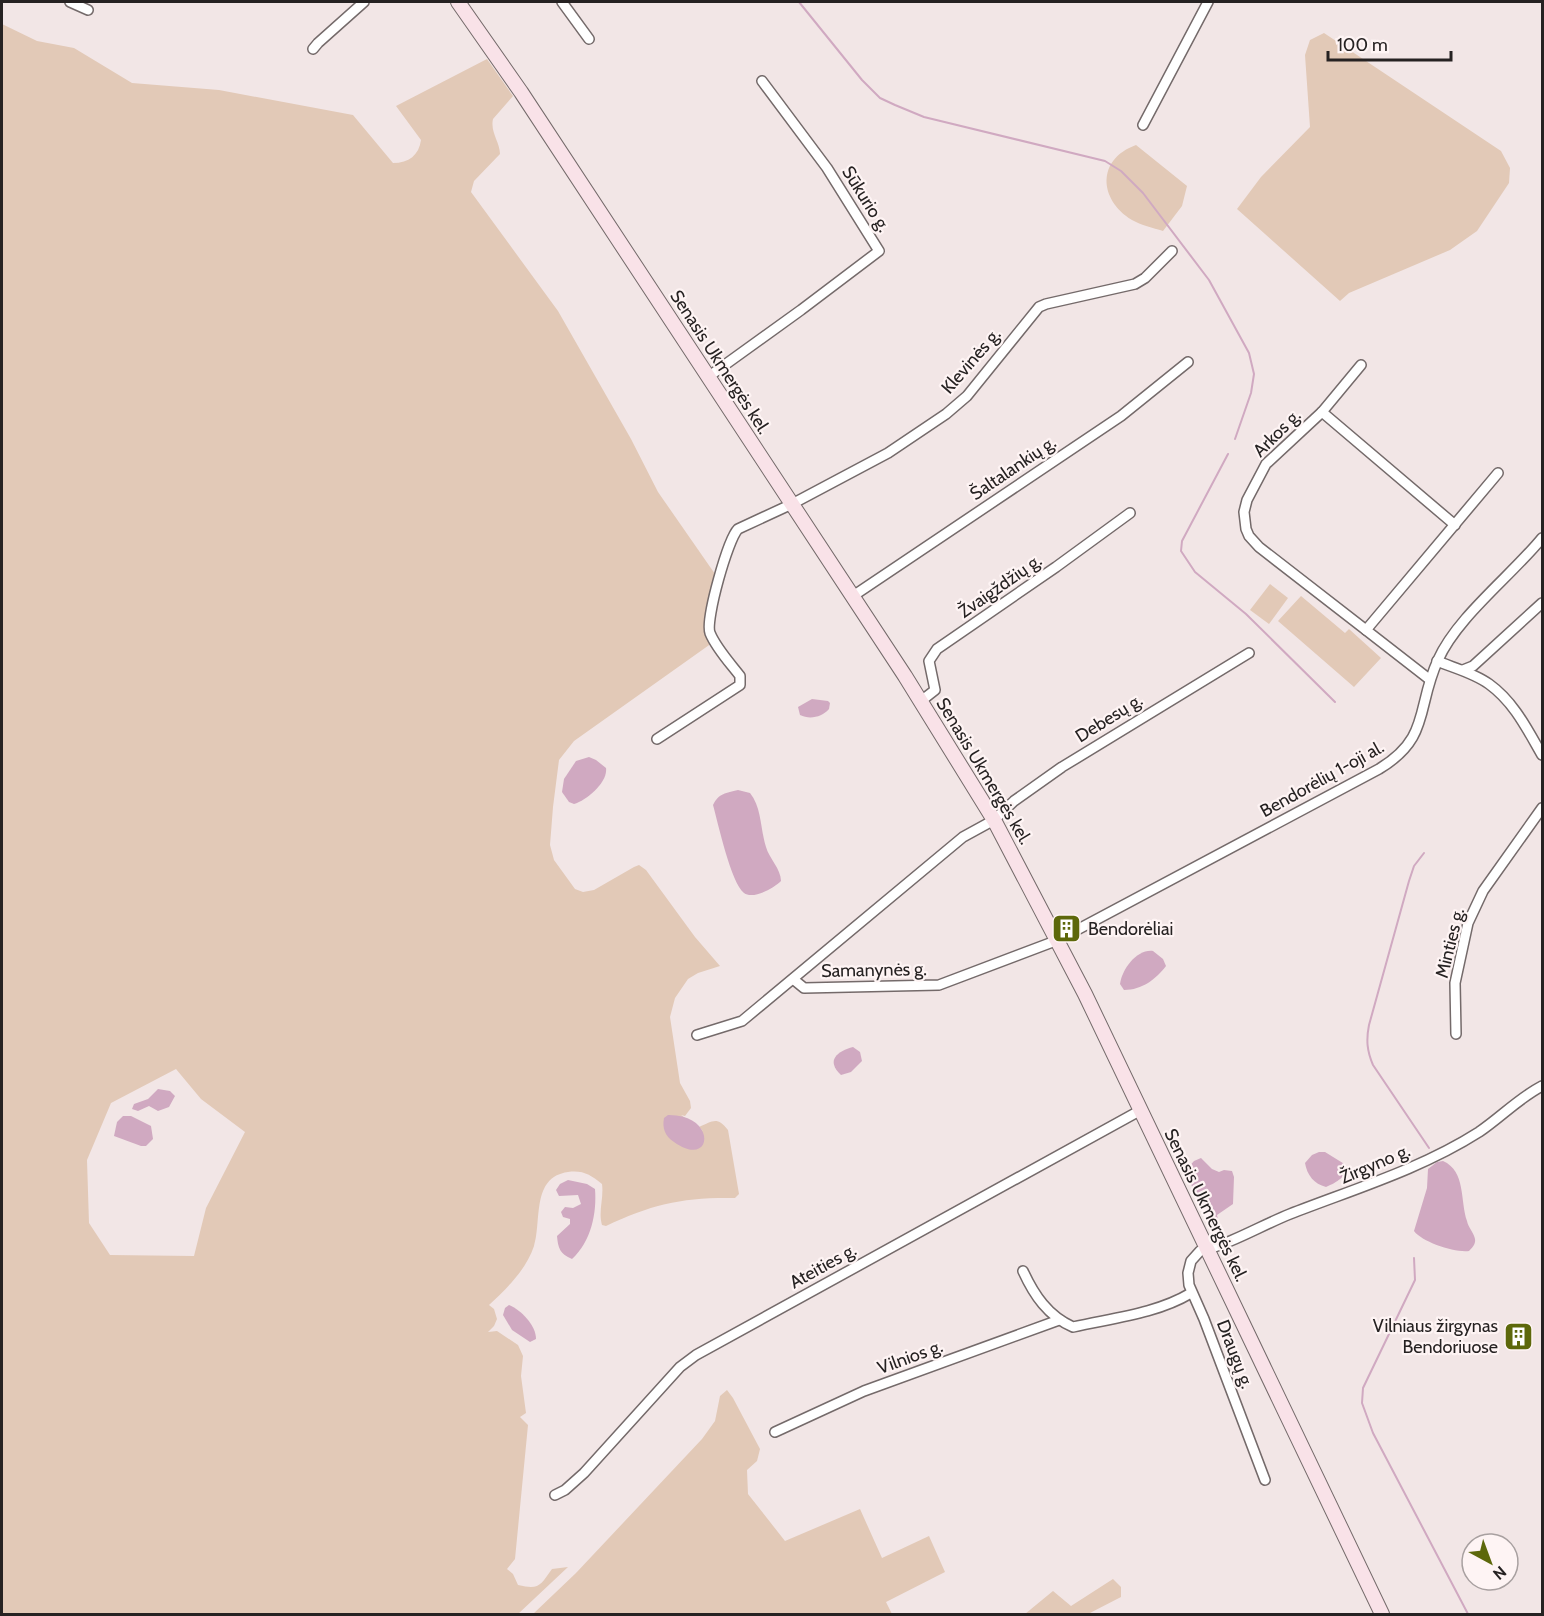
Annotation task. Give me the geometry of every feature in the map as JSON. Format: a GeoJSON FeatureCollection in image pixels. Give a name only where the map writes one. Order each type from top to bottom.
{"type":"FeatureCollection","features":[{"type":"Feature","properties":{"kind":"main road","name":"Senasis Ukmergės kel."},"geometry":{"type":"LineString","coordinates":[[458,2],[521,92],[853,596],[994,820],[1058,940],[1382,1614]]}},
{"type":"Feature","properties":{"kind":"street"},"geometry":{"type":"LineString","coordinates":[[70,2],[88,10]]}},
{"type":"Feature","properties":{"kind":"street"},"geometry":{"type":"LineString","coordinates":[[314,49],[364,2]]}},
{"type":"Feature","properties":{"kind":"street"},"geometry":{"type":"LineString","coordinates":[[562,2],[589,39]]}},
{"type":"Feature","properties":{"kind":"street"},"geometry":{"type":"LineString","coordinates":[[1143,125],[1208,2]]}},
{"type":"Feature","properties":{"kind":"street","name":"Sūkurio g."},"geometry":{"type":"LineString","coordinates":[[708,377],[879,251],[827,168],[762,81]]}},
{"type":"Feature","properties":{"kind":"street","name":"Klevinės g."},"geometry":{"type":"LineString","coordinates":[[657,739],[740,685],[740,676],[709,632],[723,564],[732,536],[738,529],[792,504],[888,453],[946,414],[967,396],[1040,307],[1135,284],[1146,278],[1172,252]]}},
{"type":"Feature","properties":{"kind":"street","name":"Šaltalankių g."},"geometry":{"type":"LineString","coordinates":[[853,596],[1121,416],[1188,362]]}},
{"type":"Feature","properties":{"kind":"street"},"geometry":{"type":"LineString","coordinates":[[1322,412],[1361,365]]}},
{"type":"Feature","properties":{"kind":"street","name":"Arkos g."},"geometry":{"type":"LineString","coordinates":[[1430,679],[1259,547],[1249,536],[1244,520],[1247,500],[1266,464],[1322,412],[1455,525]]}},
{"type":"Feature","properties":{"kind":"street"},"geometry":{"type":"LineString","coordinates":[[1366,630],[1498,473]]}},
{"type":"Feature","properties":{"kind":"street","name":"Žvaigždžių g."},"geometry":{"type":"LineString","coordinates":[[921,701],[935,690],[929,661],[937,649],[1130,513]]}},
{"type":"Feature","properties":{"kind":"street","name":"Bendorėlių 1-oji al."},"geometry":{"type":"LineString","coordinates":[[1058,940],[1391,762],[1401,754],[1415,734],[1437,661],[1455,632],[1526,558],[1542,538]]}},
{"type":"Feature","properties":{"kind":"street"},"geometry":{"type":"LineString","coordinates":[[1463,670],[1473,666],[1542,603]]}},
{"type":"Feature","properties":{"kind":"street","name":"Debesų g."},"geometry":{"type":"LineString","coordinates":[[994,820],[1014,801],[1062,767],[1249,652]]}},
{"type":"Feature","properties":{"kind":"street"},"geometry":{"type":"LineString","coordinates":[[1437,661],[1463,670],[1488,683],[1506,699],[1521,718],[1542,755]]}},
{"type":"Feature","properties":{"kind":"street","name":"Minties g."},"geometry":{"type":"LineString","coordinates":[[1456,1034],[1455,983],[1468,923],[1483,891],[1542,808]]}},
{"type":"Feature","properties":{"kind":"street","name":"Samanynės g."},"geometry":{"type":"LineString","coordinates":[[697,1035],[742,1021],[963,837],[994,820]]}},
{"type":"Feature","properties":{"kind":"street","name":"Samanynės g."},"geometry":{"type":"LineString","coordinates":[[793,979],[804,988],[939,985],[1058,940]]}},
{"type":"Feature","properties":{"kind":"street","name":"Žirgyno g."},"geometry":{"type":"LineString","coordinates":[[1208,1249],[1423,1162],[1479,1131],[1542,1086]]}},
{"type":"Feature","properties":{"kind":"street","name":"Ateities g."},"geometry":{"type":"LineString","coordinates":[[555,1495],[565,1490],[584,1473],[680,1367],[696,1355],[1141,1110]]}},
{"type":"Feature","properties":{"kind":"street","name":"Draugų g."},"geometry":{"type":"LineString","coordinates":[[1208,1249],[1200,1251],[1191,1261],[1188,1273],[1191,1293],[1204,1319],[1265,1480]]}},
{"type":"Feature","properties":{"kind":"street"},"geometry":{"type":"LineString","coordinates":[[1023,1271],[1030,1286],[1049,1313],[1059,1320]]}},
{"type":"Feature","properties":{"kind":"street","name":"Vilnios g."},"geometry":{"type":"LineString","coordinates":[[775,1432],[864,1391],[1059,1320],[1073,1327],[1175,1303],[1191,1293]]}},
{"type":"Feature","properties":{"kind":"shaded area"},"geometry":{"type":"Polygon","coordinates":[[[2,24],[37,41],[74,48],[132,83],[219,90],[353,115],[393,163],[404,162],[412,157],[418,150],[421,140],[396,106],[487,59],[513,96],[493,119],[492,124],[500,154],[474,181],[471,192],[558,311],[631,439],[658,492],[715,574],[705,631],[712,643],[574,741],[559,760],[550,845],[554,860],[575,889],[583,892],[594,890],[639,865],[646,870],[695,937],[720,966],[688,979],[675,998],[670,1017],[680,1083],[690,1101],[691,1108],[685,1116],[681,1115],[703,1131],[699,1127],[715,1121],[728,1130],[739,1194],[735,1198],[669,1203],[638,1212],[606,1226],[602,1225],[601,1220],[602,1184],[590,1176],[568,1172],[548,1182],[543,1191],[531,1255],[515,1278],[489,1305],[494,1309],[497,1319],[488,1332],[497,1331],[518,1345],[523,1356],[521,1376],[526,1413],[520,1417],[528,1425],[515,1559],[507,1569],[513,1574],[518,1585],[535,1587],[542,1583],[552,1569],[568,1567],[518,1614],[2,1614],[2,24]],[[176,1069],[111,1103],[87,1160],[89,1223],[110,1255],[194,1256],[206,1208],[245,1132],[201,1099],[176,1069]]]}},
{"type":"Feature","properties":{"kind":"shaded area"},"geometry":{"type":"Polygon","coordinates":[[[1324,33],[1501,151],[1510,168],[1509,183],[1477,231],[1450,250],[1349,293],[1340,301],[1237,209],[1261,177],[1310,127],[1305,55],[1310,40],[1324,33]]]}},
{"type":"Feature","properties":{"kind":"shaded area"},"geometry":{"type":"Polygon","coordinates":[[[1136,145],[1187,186],[1182,206],[1163,231],[1132,220],[1121,211],[1108,191],[1109,169],[1114,160],[1123,151],[1136,145]]]}},
{"type":"Feature","properties":{"kind":"shaded area"},"geometry":{"type":"Polygon","coordinates":[[[1270,584],[1288,598],[1269,624],[1250,610],[1270,584]]]}},
{"type":"Feature","properties":{"kind":"shaded area"},"geometry":{"type":"Polygon","coordinates":[[[1301,596],[1345,633],[1349,629],[1381,658],[1354,687],[1278,621],[1301,596]]]}},
{"type":"Feature","properties":{"kind":"shaded area"},"geometry":{"type":"Polygon","coordinates":[[[812,699],[828,701],[829,709],[816,717],[800,715],[798,707],[812,699]]]}},
{"type":"Feature","properties":{"kind":"shaded area"},"geometry":{"type":"Polygon","coordinates":[[[589,757],[606,768],[606,773],[596,790],[574,804],[569,802],[562,792],[564,779],[576,761],[589,757]]]}},
{"type":"Feature","properties":{"kind":"shaded area"},"geometry":{"type":"Polygon","coordinates":[[[738,790],[750,793],[754,799],[766,847],[781,881],[774,887],[753,895],[744,893],[734,878],[713,805],[720,796],[738,790]]]}},
{"type":"Feature","properties":{"kind":"shaded area"},"geometry":{"type":"Polygon","coordinates":[[[1153,951],[1163,959],[1166,966],[1148,983],[1131,990],[1124,990],[1120,984],[1127,966],[1141,953],[1153,951]]]}},
{"type":"Feature","properties":{"kind":"shaded area"},"geometry":{"type":"Polygon","coordinates":[[[853,1047],[860,1052],[862,1061],[851,1072],[841,1075],[834,1065],[835,1057],[853,1047]]]}},
{"type":"Feature","properties":{"kind":"shaded area"},"geometry":{"type":"Polygon","coordinates":[[[158,1089],[170,1091],[175,1096],[169,1107],[158,1111],[149,1106],[138,1111],[132,1109],[134,1104],[148,1099],[158,1089]]]}},
{"type":"Feature","properties":{"kind":"shaded area"},"geometry":{"type":"Polygon","coordinates":[[[668,1115],[684,1117],[696,1123],[702,1130],[704,1139],[702,1145],[697,1149],[687,1149],[671,1140],[663,1125],[664,1118],[668,1115]]]}},
{"type":"Feature","properties":{"kind":"shaded area"},"geometry":{"type":"Polygon","coordinates":[[[123,1116],[131,1116],[151,1126],[153,1139],[146,1146],[114,1136],[117,1122],[123,1116]]]}},
{"type":"Feature","properties":{"kind":"shaded area"},"geometry":{"type":"Polygon","coordinates":[[[1325,1152],[1346,1165],[1343,1176],[1326,1187],[1318,1184],[1312,1178],[1305,1163],[1312,1155],[1325,1152]]]}},
{"type":"Feature","properties":{"kind":"shaded area"},"geometry":{"type":"Polygon","coordinates":[[[1201,1158],[1212,1169],[1219,1172],[1232,1171],[1234,1177],[1233,1204],[1217,1215],[1220,1230],[1218,1232],[1210,1226],[1185,1171],[1194,1161],[1201,1158]]]}},
{"type":"Feature","properties":{"kind":"shaded area"},"geometry":{"type":"Polygon","coordinates":[[[1443,1161],[1450,1166],[1459,1179],[1465,1213],[1475,1239],[1469,1251],[1439,1246],[1414,1231],[1427,1188],[1428,1169],[1437,1162],[1443,1161]]]}},
{"type":"Feature","properties":{"kind":"shaded area"},"geometry":{"type":"Polygon","coordinates":[[[568,1180],[587,1184],[595,1189],[595,1208],[591,1227],[584,1244],[572,1259],[560,1250],[557,1236],[570,1224],[570,1219],[563,1217],[561,1212],[565,1207],[573,1208],[581,1204],[578,1195],[559,1196],[556,1190],[560,1184],[568,1180]]]}},
{"type":"Feature","properties":{"kind":"shaded area"},"geometry":{"type":"Polygon","coordinates":[[[509,1305],[527,1319],[536,1339],[530,1342],[512,1330],[503,1315],[505,1308],[509,1305]]]}},
{"type":"Feature","properties":{"kind":"shaded area"},"geometry":{"type":"Polygon","coordinates":[[[727,1390],[760,1449],[757,1461],[747,1470],[748,1494],[785,1541],[860,1509],[882,1558],[929,1536],[945,1572],[886,1602],[892,1614],[533,1614],[576,1573],[702,1439],[715,1421],[720,1396],[727,1390]]]}},
{"type":"Feature","properties":{"kind":"shaded area"},"geometry":{"type":"Polygon","coordinates":[[[1113,1579],[1121,1587],[1121,1597],[1088,1614],[1025,1614],[1053,1591],[1071,1606],[1113,1579]]]}},
{"type":"Feature","properties":{"kind":"waterway"},"geometry":{"type":"LineString","coordinates":[[799,2],[862,80],[880,98],[924,117],[1105,161],[1121,171],[1143,193],[1209,280],[1249,353],[1254,374],[1251,393],[1235,439]]}},
{"type":"Feature","properties":{"kind":"waterway"},"geometry":{"type":"LineString","coordinates":[[1228,454],[1182,541],[1181,551],[1195,572],[1246,614],[1335,702]]}},
{"type":"Feature","properties":{"kind":"waterway"},"geometry":{"type":"LineString","coordinates":[[1424,853],[1414,866],[1409,881],[1369,1025],[1367,1041],[1373,1065],[1429,1148]]}},
{"type":"Feature","properties":{"kind":"waterway"},"geometry":{"type":"LineString","coordinates":[[1414,1258],[1415,1280],[1363,1388],[1362,1403],[1373,1433],[1468,1614]]}},
{"type":"Feature","properties":{"kind":"place","name":"Bendorėliai"},"geometry":{"type":"Point","coordinates":[1067,929]}},
{"type":"Feature","properties":{"kind":"place","name":"Vilniaus žirgynas Bendoriuose"},"geometry":{"type":"Point","coordinates":[1519,1336]}}]}
